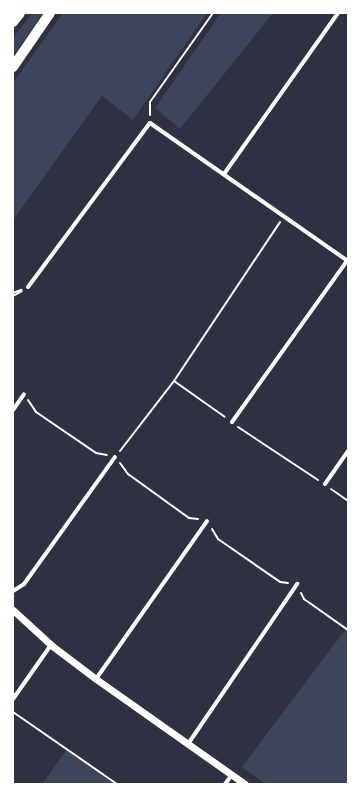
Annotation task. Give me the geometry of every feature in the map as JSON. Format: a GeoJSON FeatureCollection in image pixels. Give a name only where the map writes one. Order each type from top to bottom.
{"type":"FeatureCollection","features":[{"type":"Feature","properties":{"kind":"highway"},"geometry":{"type":"LineString","coordinates":[[13,22],[20,13]]}},
{"type":"Feature","properties":{"kind":"highway"},"geometry":{"type":"LineString","coordinates":[[13,68],[50,13]]}},
{"type":"Feature","properties":{"kind":"street"},"geometry":{"type":"LineString","coordinates":[[224,174],[338,13]]}},
{"type":"Feature","properties":{"kind":"street"},"geometry":{"type":"LineString","coordinates":[[28,287],[150,123],[348,261],[232,422]]}},
{"type":"Feature","properties":{"kind":"street"},"geometry":{"type":"LineString","coordinates":[[13,410],[24,394]]}},
{"type":"Feature","properties":{"kind":"street"},"geometry":{"type":"LineString","coordinates":[[325,484],[348,451]]}},
{"type":"Feature","properties":{"kind":"street"},"geometry":{"type":"LineString","coordinates":[[13,591],[24,584],[116,457]]}},
{"type":"Feature","properties":{"kind":"street"},"geometry":{"type":"LineString","coordinates":[[96,680],[207,521]]}},
{"type":"Feature","properties":{"kind":"street"},"geometry":{"type":"LineString","coordinates":[[188,744],[297,584]]}},
{"type":"Feature","properties":{"kind":"street"},"geometry":{"type":"LineString","coordinates":[[13,610],[51,645],[96,680],[245,784]]}},
{"type":"Feature","properties":{"kind":"street"},"geometry":{"type":"LineString","coordinates":[[13,699],[51,645]]}},
{"type":"Feature","properties":{"kind":"street"},"geometry":{"type":"LineString","coordinates":[[225,784],[232,775]]}},
{"type":"Feature","properties":{"kind":"path"},"geometry":{"type":"LineString","coordinates":[[150,123],[150,102],[212,13]]}},
{"type":"Feature","properties":{"kind":"path"},"geometry":{"type":"LineString","coordinates":[[116,457],[174,381],[284,216]]}},
{"type":"Feature","properties":{"kind":"path"},"geometry":{"type":"LineString","coordinates":[[174,381],[348,501]]}},
{"type":"Feature","properties":{"kind":"path"},"geometry":{"type":"LineString","coordinates":[[24,394],[36,412],[96,453],[116,457],[128,474],[189,518],[207,521],[218,539],[280,582],[297,584],[304,599],[348,630]]}},
{"type":"Feature","properties":{"kind":"path"},"geometry":{"type":"LineString","coordinates":[[13,712],[117,784]]}},
{"type":"Feature","properties":{"kind":"shaded area"},"geometry":{"type":"Polygon","coordinates":[[[32,13],[43,13],[13,56],[13,38],[32,13]]]}},
{"type":"Feature","properties":{"kind":"shaded area"},"geometry":{"type":"Polygon","coordinates":[[[63,13],[207,13],[133,120],[102,96],[13,220],[13,83],[63,13]]]}},
{"type":"Feature","properties":{"kind":"shaded area"},"geometry":{"type":"Polygon","coordinates":[[[221,13],[273,13],[180,129],[155,108],[221,13]]]}},
{"type":"Feature","properties":{"kind":"shaded area"},"geometry":{"type":"Polygon","coordinates":[[[348,626],[348,784],[266,784],[242,767],[348,626]]]}},
{"type":"Feature","properties":{"kind":"shaded area"},"geometry":{"type":"Polygon","coordinates":[[[67,749],[115,784],[42,784],[67,749]]]}}]}
